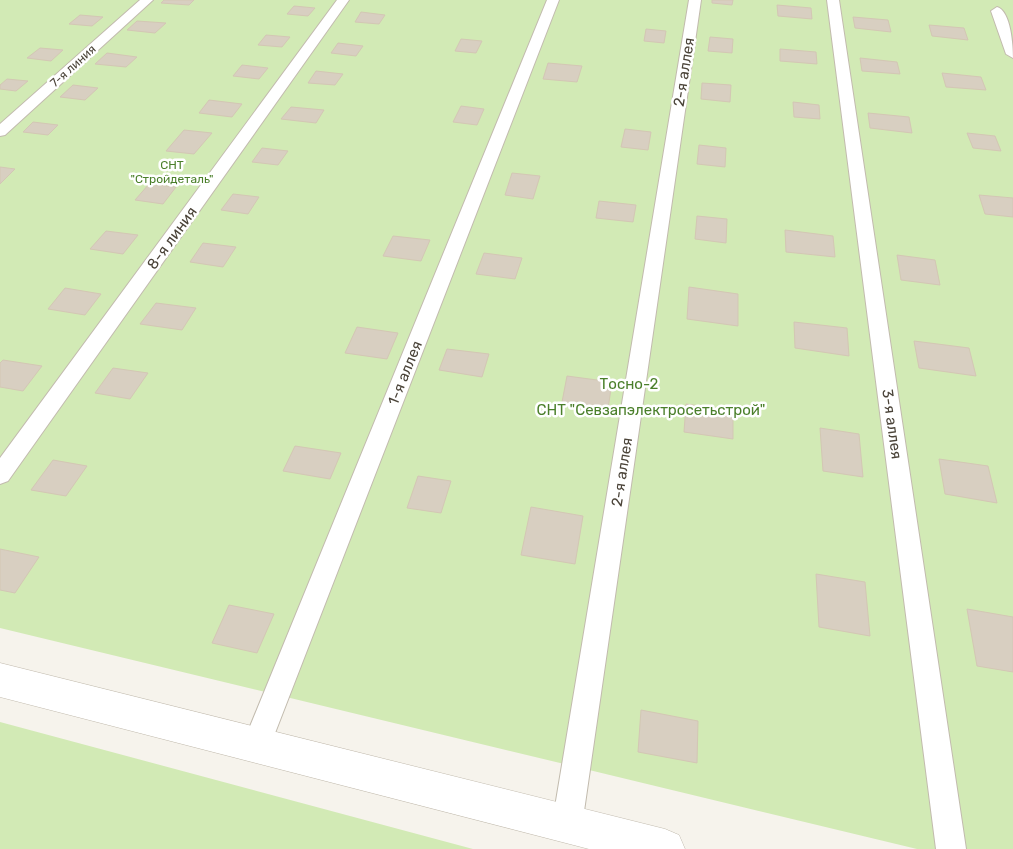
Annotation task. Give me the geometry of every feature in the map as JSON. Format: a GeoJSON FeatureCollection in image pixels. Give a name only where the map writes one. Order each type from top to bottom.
{"type":"FeatureCollection","features":[{"type":"Feature","properties":{"kind":"street"},"geometry":{"type":"LineString","coordinates":[[0,680],[666,849]]}},
{"type":"Feature","properties":{"kind":"lane","name":"7-я линия"},"geometry":{"type":"LineString","coordinates":[[0,132],[147,0]]}},
{"type":"Feature","properties":{"kind":"lane","name":"8-я линия"},"geometry":{"type":"LineString","coordinates":[[0,475],[343,0]]}},
{"type":"Feature","properties":{"kind":"lane","name":"1-я аллея"},"geometry":{"type":"LineString","coordinates":[[256,746],[553,0]]}},
{"type":"Feature","properties":{"kind":"lane","name":"2-я аллея"},"geometry":{"type":"LineString","coordinates":[[567,825],[695,0]]}},
{"type":"Feature","properties":{"kind":"lane","name":"3-я аллея"},"geometry":{"type":"LineString","coordinates":[[833,0],[950,849]]}},
{"type":"Feature","properties":{"kind":"lane"},"geometry":{"type":"LineString","coordinates":[[997,11],[1013,54]]}},
{"type":"Feature","properties":{"kind":"green space","name":"СНТ \"Севзапэлектросетьстрой\""},"geometry":{"type":"Polygon","coordinates":[[[0,0],[1013,0],[1013,849],[917,849],[0,628],[0,0]]]}},
{"type":"Feature","properties":{"kind":"green space"},"geometry":{"type":"Polygon","coordinates":[[[0,722],[473,849],[0,849],[0,722]]]}},
{"type":"Feature","properties":{"kind":"building"},"geometry":{"type":"Polygon","coordinates":[[[164,0],[194,0],[189,5],[161,3],[164,0]]]}},
{"type":"Feature","properties":{"kind":"building"},"geometry":{"type":"Polygon","coordinates":[[[712,0],[733,0],[732,5],[712,3],[712,0]]]}},
{"type":"Feature","properties":{"kind":"building"},"geometry":{"type":"Polygon","coordinates":[[[777,5],[811,8],[812,19],[778,16],[777,5]]]}},
{"type":"Feature","properties":{"kind":"building"},"geometry":{"type":"Polygon","coordinates":[[[294,6],[315,8],[308,16],[287,14],[294,6]]]}},
{"type":"Feature","properties":{"kind":"building"},"geometry":{"type":"Polygon","coordinates":[[[361,12],[385,15],[379,24],[355,22],[361,12]]]}},
{"type":"Feature","properties":{"kind":"building"},"geometry":{"type":"Polygon","coordinates":[[[80,15],[103,17],[92,26],[69,24],[80,15]]]}},
{"type":"Feature","properties":{"kind":"building"},"geometry":{"type":"Polygon","coordinates":[[[853,17],[888,20],[891,32],[855,28],[853,17]]]}},
{"type":"Feature","properties":{"kind":"building"},"geometry":{"type":"Polygon","coordinates":[[[137,21],[166,23],[155,33],[127,30],[137,21]]]}},
{"type":"Feature","properties":{"kind":"building"},"geometry":{"type":"Polygon","coordinates":[[[929,25],[964,28],[968,40],[932,36],[929,25]]]}},
{"type":"Feature","properties":{"kind":"building"},"geometry":{"type":"Polygon","coordinates":[[[646,29],[666,31],[664,43],[644,41],[646,29]]]}},
{"type":"Feature","properties":{"kind":"building"},"geometry":{"type":"Polygon","coordinates":[[[266,35],[290,37],[282,47],[258,45],[266,35]]]}},
{"type":"Feature","properties":{"kind":"building"},"geometry":{"type":"Polygon","coordinates":[[[710,37],[733,39],[732,53],[708,51],[710,37]]]}},
{"type":"Feature","properties":{"kind":"building"},"geometry":{"type":"Polygon","coordinates":[[[461,39],[482,41],[476,53],[455,51],[461,39]]]}},
{"type":"Feature","properties":{"kind":"building"},"geometry":{"type":"Polygon","coordinates":[[[338,43],[363,46],[356,56],[331,53],[338,43]]]}},
{"type":"Feature","properties":{"kind":"building"},"geometry":{"type":"Polygon","coordinates":[[[40,48],[63,50],[51,61],[27,58],[40,48]]]}},
{"type":"Feature","properties":{"kind":"building"},"geometry":{"type":"Polygon","coordinates":[[[780,49],[816,52],[817,64],[780,61],[780,49]]]}},
{"type":"Feature","properties":{"kind":"building"},"geometry":{"type":"Polygon","coordinates":[[[107,53],[137,57],[126,67],[95,64],[107,53]]]}},
{"type":"Feature","properties":{"kind":"building"},"geometry":{"type":"Polygon","coordinates":[[[860,58],[897,62],[900,74],[862,71],[860,58]]]}},
{"type":"Feature","properties":{"kind":"building"},"geometry":{"type":"Polygon","coordinates":[[[548,63],[582,66],[577,82],[543,79],[548,63]]]}},
{"type":"Feature","properties":{"kind":"building"},"geometry":{"type":"Polygon","coordinates":[[[242,65],[268,68],[259,79],[233,76],[242,65]]]}},
{"type":"Feature","properties":{"kind":"building"},"geometry":{"type":"Polygon","coordinates":[[[316,71],[343,74],[335,85],[308,83],[316,71]]]}},
{"type":"Feature","properties":{"kind":"building"},"geometry":{"type":"Polygon","coordinates":[[[942,73],[981,77],[986,90],[946,87],[942,73]]]}},
{"type":"Feature","properties":{"kind":"building"},"geometry":{"type":"Polygon","coordinates":[[[7,79],[28,81],[16,91],[0,89],[0,85],[7,79]]]}},
{"type":"Feature","properties":{"kind":"building"},"geometry":{"type":"Polygon","coordinates":[[[702,83],[731,85],[730,102],[701,99],[702,83]]]}},
{"type":"Feature","properties":{"kind":"building"},"geometry":{"type":"Polygon","coordinates":[[[73,85],[98,88],[85,100],[60,97],[73,85]]]}},
{"type":"Feature","properties":{"kind":"building"},"geometry":{"type":"Polygon","coordinates":[[[209,100],[242,104],[232,117],[199,113],[209,100]]]}},
{"type":"Feature","properties":{"kind":"building"},"geometry":{"type":"Polygon","coordinates":[[[793,102],[819,105],[820,119],[794,117],[793,102]]]}},
{"type":"Feature","properties":{"kind":"building"},"geometry":{"type":"Polygon","coordinates":[[[461,106],[484,109],[477,125],[453,122],[461,106]]]}},
{"type":"Feature","properties":{"kind":"building"},"geometry":{"type":"Polygon","coordinates":[[[291,107],[324,110],[316,123],[281,119],[291,107]]]}},
{"type":"Feature","properties":{"kind":"building"},"geometry":{"type":"Polygon","coordinates":[[[868,113],[909,117],[912,133],[870,128],[868,113]]]}},
{"type":"Feature","properties":{"kind":"building"},"geometry":{"type":"Polygon","coordinates":[[[33,122],[58,125],[48,135],[23,132],[33,122]]]}},
{"type":"Feature","properties":{"kind":"building"},"geometry":{"type":"Polygon","coordinates":[[[625,129],[651,132],[648,150],[621,147],[625,129]]]}},
{"type":"Feature","properties":{"kind":"building"},"geometry":{"type":"Polygon","coordinates":[[[184,130],[212,133],[194,154],[166,151],[184,130]]]}},
{"type":"Feature","properties":{"kind":"building"},"geometry":{"type":"Polygon","coordinates":[[[967,133],[995,136],[1001,151],[973,148],[967,133]]]}},
{"type":"Feature","properties":{"kind":"building"},"geometry":{"type":"Polygon","coordinates":[[[699,145],[726,148],[725,167],[697,164],[699,145]]]}},
{"type":"Feature","properties":{"kind":"building"},"geometry":{"type":"Polygon","coordinates":[[[262,148],[288,151],[278,165],[252,162],[262,148]]]}},
{"type":"Feature","properties":{"kind":"building"},"geometry":{"type":"Polygon","coordinates":[[[0,167],[15,169],[0,184],[0,167]]]}},
{"type":"Feature","properties":{"kind":"building"},"geometry":{"type":"Polygon","coordinates":[[[512,173],[540,176],[533,199],[505,195],[512,173]]]}},
{"type":"Feature","properties":{"kind":"building"},"geometry":{"type":"Polygon","coordinates":[[[149,184],[176,187],[163,204],[135,200],[149,184]]]}},
{"type":"Feature","properties":{"kind":"building"},"geometry":{"type":"Polygon","coordinates":[[[233,194],[259,197],[248,214],[221,210],[233,194]]]}},
{"type":"Feature","properties":{"kind":"building"},"geometry":{"type":"Polygon","coordinates":[[[979,195],[1013,198],[1013,217],[985,214],[979,195]]]}},
{"type":"Feature","properties":{"kind":"building"},"geometry":{"type":"Polygon","coordinates":[[[599,201],[636,205],[633,222],[596,218],[599,201]]]}},
{"type":"Feature","properties":{"kind":"building"},"geometry":{"type":"Polygon","coordinates":[[[697,216],[727,219],[726,243],[695,239],[697,216]]]}},
{"type":"Feature","properties":{"kind":"building"},"geometry":{"type":"Polygon","coordinates":[[[785,230],[833,236],[835,257],[786,252],[785,230]]]}},
{"type":"Feature","properties":{"kind":"building"},"geometry":{"type":"Polygon","coordinates":[[[106,231],[138,235],[123,254],[90,249],[106,231]]]}},
{"type":"Feature","properties":{"kind":"building"},"geometry":{"type":"Polygon","coordinates":[[[393,236],[430,240],[421,261],[383,256],[393,236]]]}},
{"type":"Feature","properties":{"kind":"building"},"geometry":{"type":"Polygon","coordinates":[[[203,243],[236,247],[223,267],[190,262],[203,243]]]}},
{"type":"Feature","properties":{"kind":"building"},"geometry":{"type":"Polygon","coordinates":[[[484,253],[522,258],[515,279],[476,274],[484,253]]]}},
{"type":"Feature","properties":{"kind":"building"},"geometry":{"type":"Polygon","coordinates":[[[897,255],[935,260],[940,285],[901,280],[897,255]]]}},
{"type":"Feature","properties":{"kind":"building"},"geometry":{"type":"Polygon","coordinates":[[[689,287],[738,294],[738,326],[687,319],[689,287]]]}},
{"type":"Feature","properties":{"kind":"building"},"geometry":{"type":"Polygon","coordinates":[[[65,288],[101,294],[85,315],[48,309],[65,288]]]}},
{"type":"Feature","properties":{"kind":"building"},"geometry":{"type":"Polygon","coordinates":[[[156,303],[196,308],[182,330],[140,324],[156,303]]]}},
{"type":"Feature","properties":{"kind":"building"},"geometry":{"type":"Polygon","coordinates":[[[794,322],[847,328],[849,356],[795,348],[794,322]]]}},
{"type":"Feature","properties":{"kind":"building"},"geometry":{"type":"Polygon","coordinates":[[[357,327],[398,333],[387,359],[345,353],[357,327]]]}},
{"type":"Feature","properties":{"kind":"building"},"geometry":{"type":"Polygon","coordinates":[[[914,341],[969,348],[976,376],[919,368],[914,341]]]}},
{"type":"Feature","properties":{"kind":"building"},"geometry":{"type":"Polygon","coordinates":[[[447,349],[489,354],[482,377],[439,370],[447,349]]]}},
{"type":"Feature","properties":{"kind":"building"},"geometry":{"type":"Polygon","coordinates":[[[3,360],[42,366],[23,391],[0,387],[0,363],[3,360]]]}},
{"type":"Feature","properties":{"kind":"building"},"geometry":{"type":"Polygon","coordinates":[[[113,368],[148,373],[130,399],[95,393],[113,368]]]}},
{"type":"Feature","properties":{"kind":"building"},"geometry":{"type":"Polygon","coordinates":[[[567,376],[612,382],[608,409],[562,402],[567,376]]]}},
{"type":"Feature","properties":{"kind":"building"},"geometry":{"type":"Polygon","coordinates":[[[686,404],[733,411],[733,439],[684,432],[686,404]]]}},
{"type":"Feature","properties":{"kind":"building"},"geometry":{"type":"Polygon","coordinates":[[[820,428],[859,434],[863,477],[823,471],[820,428]]]}},
{"type":"Feature","properties":{"kind":"building"},"geometry":{"type":"Polygon","coordinates":[[[295,446],[341,453],[330,479],[283,471],[295,446]]]}},
{"type":"Feature","properties":{"kind":"building"},"geometry":{"type":"Polygon","coordinates":[[[939,459],[988,466],[997,503],[945,494],[939,459]]]}},
{"type":"Feature","properties":{"kind":"building"},"geometry":{"type":"Polygon","coordinates":[[[53,460],[87,466],[66,496],[31,490],[53,460]]]}},
{"type":"Feature","properties":{"kind":"building"},"geometry":{"type":"Polygon","coordinates":[[[418,476],[451,481],[441,513],[407,508],[418,476]]]}},
{"type":"Feature","properties":{"kind":"building"},"geometry":{"type":"Polygon","coordinates":[[[531,507],[583,516],[575,564],[521,555],[531,507]]]}},
{"type":"Feature","properties":{"kind":"building"},"geometry":{"type":"Polygon","coordinates":[[[0,549],[39,557],[15,593],[0,590],[0,549]]]}},
{"type":"Feature","properties":{"kind":"building"},"geometry":{"type":"Polygon","coordinates":[[[816,574],[865,582],[870,636],[819,627],[816,574]]]}},
{"type":"Feature","properties":{"kind":"building"},"geometry":{"type":"Polygon","coordinates":[[[229,605],[274,614],[257,653],[212,643],[229,605]]]}},
{"type":"Feature","properties":{"kind":"building"},"geometry":{"type":"Polygon","coordinates":[[[967,609],[1013,617],[1013,672],[977,666],[967,609]]]}},
{"type":"Feature","properties":{"kind":"building"},"geometry":{"type":"Polygon","coordinates":[[[641,710],[698,721],[697,763],[638,752],[641,710]]]}},
{"type":"Feature","properties":{"kind":"park label","name":"СНТ \"Стройдеталь\""},"geometry":{"type":"Point","coordinates":[172,172]}},
{"type":"Feature","properties":{"kind":"park label","name":"Тосно-2"},"geometry":{"type":"Point","coordinates":[629,384]}}]}
